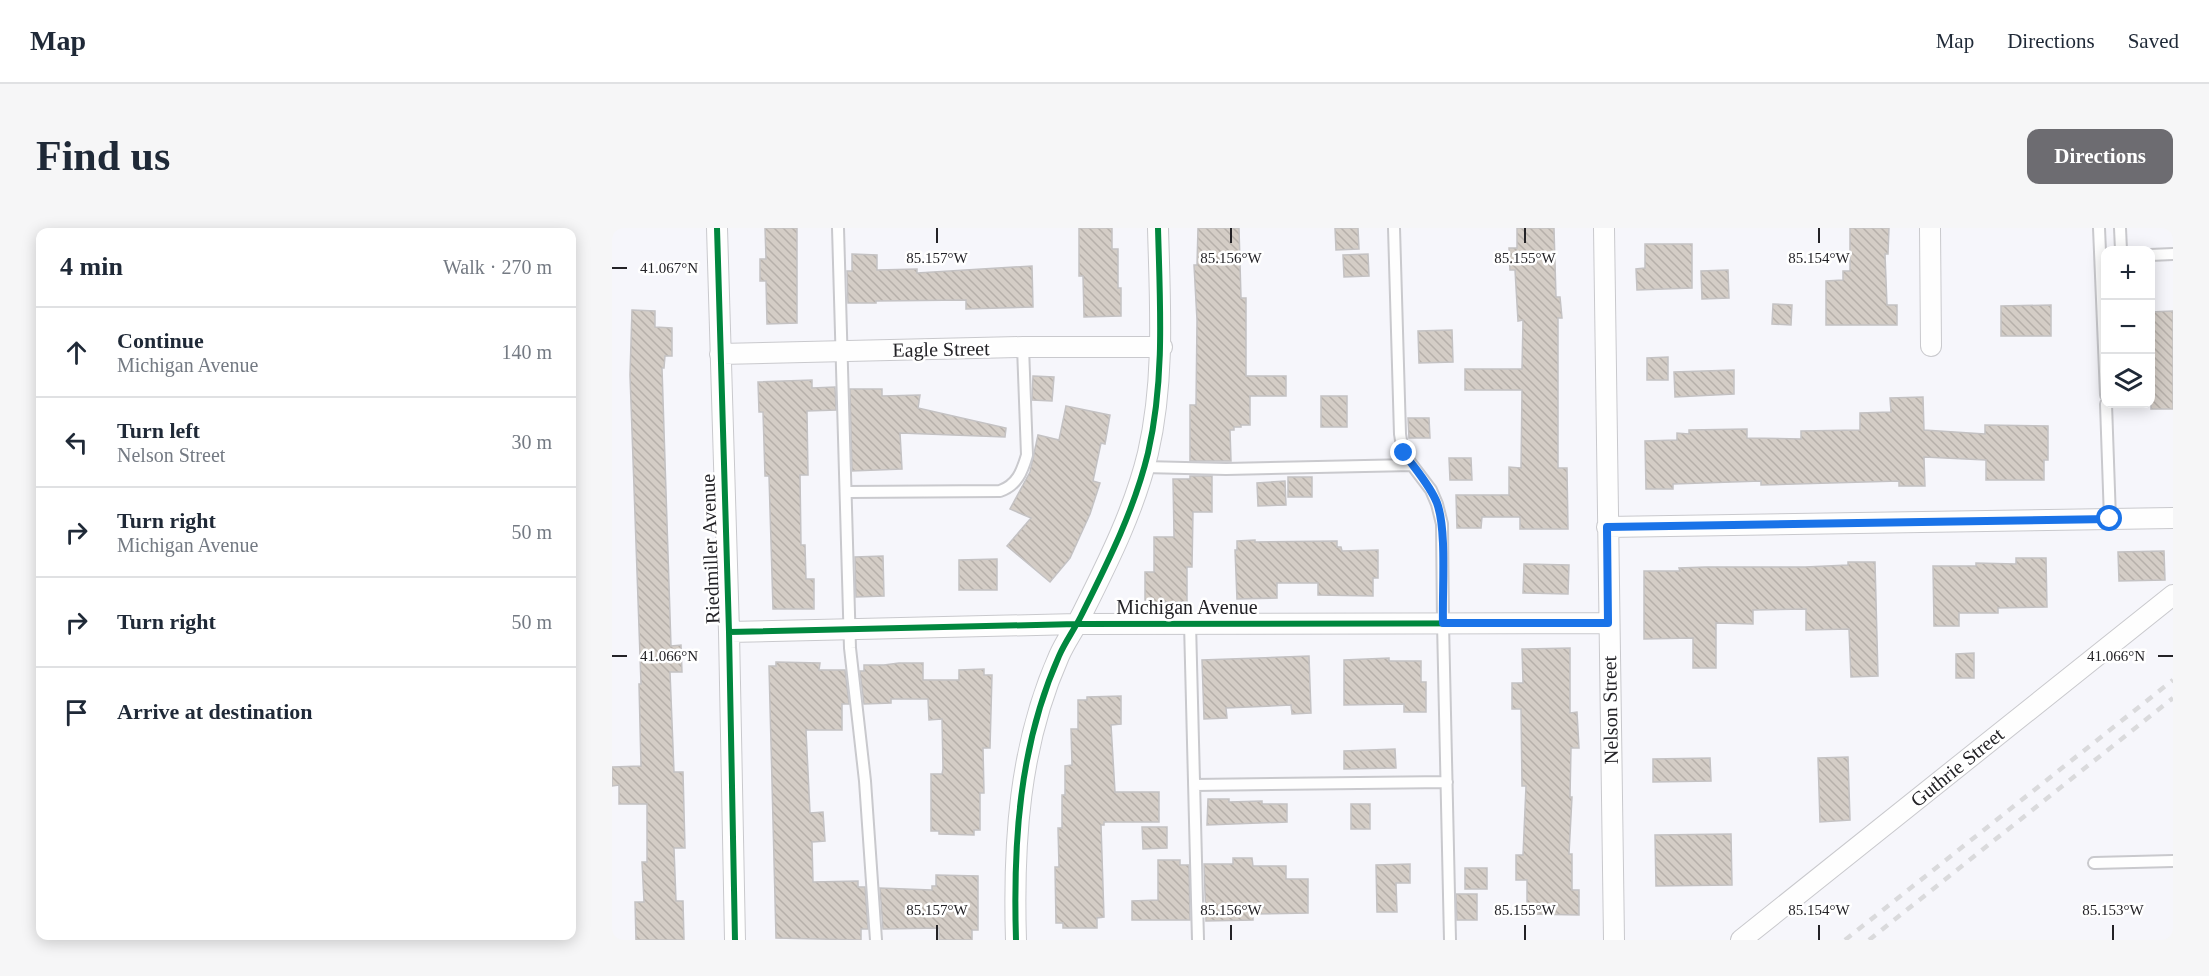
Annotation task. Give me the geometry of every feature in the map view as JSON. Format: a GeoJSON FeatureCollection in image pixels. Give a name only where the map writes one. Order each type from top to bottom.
{"type":"FeatureCollection","features":[{"type":"Feature","properties":{"kind":"street","name":"Riedmiller Avenue"},"geometry":{"type":"LineString","coordinates":[[717,228],[735,940]]}},
{"type":"Feature","properties":{"kind":"street"},"geometry":{"type":"LineString","coordinates":[[1016,940],[1014,880],[1023,777],[1033,730],[1059,655],[1077,624],[1130,511],[1144,467],[1158,401],[1162,347],[1158,228]]}},
{"type":"Feature","properties":{"kind":"street","name":"Nelson Street"},"geometry":{"type":"LineString","coordinates":[[1604,228],[1614,940]]}},
{"type":"Feature","properties":{"kind":"street"},"geometry":{"type":"LineString","coordinates":[[1930,228],[1931,346]]}},
{"type":"Feature","properties":{"kind":"street","name":"Eagle Street"},"geometry":{"type":"LineString","coordinates":[[720,354],[1023,347],[1162,347]]}},
{"type":"Feature","properties":{"kind":"street"},"geometry":{"type":"LineString","coordinates":[[1607,527],[2173,518]]}},
{"type":"Feature","properties":{"kind":"street","name":"Guthrie Street"},"geometry":{"type":"LineString","coordinates":[[1741,940],[2173,595]]}},
{"type":"Feature","properties":{"kind":"street","name":"Michigan Avenue"},"geometry":{"type":"LineString","coordinates":[[729,632],[1077,624],[1608,623]]}},
{"type":"Feature","properties":{"kind":"lane"},"geometry":{"type":"LineString","coordinates":[[838,228],[849,628],[876,940]]}},
{"type":"Feature","properties":{"kind":"lane"},"geometry":{"type":"LineString","coordinates":[[1394,228],[1400,434],[1404,453],[1431,490],[1442,524],[1450,940]]}},
{"type":"Feature","properties":{"kind":"lane"},"geometry":{"type":"LineString","coordinates":[[2099,228],[2104,354]]}},
{"type":"Feature","properties":{"kind":"lane"},"geometry":{"type":"LineString","coordinates":[[2121,228],[2121,246]]}},
{"type":"Feature","properties":{"kind":"lane"},"geometry":{"type":"LineString","coordinates":[[2155,255],[2173,254]]}},
{"type":"Feature","properties":{"kind":"lane"},"geometry":{"type":"LineString","coordinates":[[847,492],[1000,491],[1011,487],[1022,472],[1027,455],[1023,347]]}},
{"type":"Feature","properties":{"kind":"lane"},"geometry":{"type":"LineString","coordinates":[[2106,408],[2110,519]]}},
{"type":"Feature","properties":{"kind":"lane"},"geometry":{"type":"LineString","coordinates":[[1144,467],[1226,469],[1412,465]]}},
{"type":"Feature","properties":{"kind":"lane"},"geometry":{"type":"LineString","coordinates":[[1190,623],[1198,940]]}},
{"type":"Feature","properties":{"kind":"lane"},"geometry":{"type":"LineString","coordinates":[[1194,785],[1447,782]]}},
{"type":"Feature","properties":{"kind":"lane"},"geometry":{"type":"LineString","coordinates":[[2094,863],[2173,861]]}},
{"type":"Feature","properties":{"kind":"building"},"geometry":{"type":"Polygon","coordinates":[[[765,228],[797,228],[797,323],[767,324],[766,281],[760,281],[760,259],[766,259],[765,228]]]}},
{"type":"Feature","properties":{"kind":"building"},"geometry":{"type":"Polygon","coordinates":[[[1079,228],[1112,228],[1112,249],[1118,249],[1121,316],[1084,317],[1083,276],[1079,276],[1079,228]]]}},
{"type":"Feature","properties":{"kind":"building"},"geometry":{"type":"Polygon","coordinates":[[[1198,228],[1239,228],[1241,298],[1246,298],[1246,376],[1286,376],[1286,396],[1250,396],[1250,425],[1241,425],[1241,427],[1234,427],[1234,430],[1230,430],[1231,461],[1190,461],[1190,405],[1196,405],[1197,320],[1194,265],[1197,265],[1198,228]]]}},
{"type":"Feature","properties":{"kind":"building"},"geometry":{"type":"Polygon","coordinates":[[[1335,228],[1358,228],[1359,249],[1336,250],[1335,228]]]}},
{"type":"Feature","properties":{"kind":"building"},"geometry":{"type":"Polygon","coordinates":[[[1517,228],[1554,228],[1556,297],[1560,297],[1562,318],[1558,318],[1558,468],[1567,468],[1568,529],[1520,529],[1520,517],[1482,517],[1481,528],[1457,528],[1456,495],[1509,495],[1509,467],[1521,468],[1522,390],[1465,390],[1465,369],[1522,369],[1523,320],[1518,321],[1515,270],[1510,270],[1509,248],[1517,248],[1517,228]]]}},
{"type":"Feature","properties":{"kind":"building"},"geometry":{"type":"Polygon","coordinates":[[[1850,228],[1889,228],[1888,254],[1885,254],[1887,305],[1897,305],[1897,325],[1826,325],[1826,281],[1843,280],[1843,271],[1850,271],[1850,228]]]}},
{"type":"Feature","properties":{"kind":"building"},"geometry":{"type":"Polygon","coordinates":[[[1645,244],[1692,244],[1692,288],[1637,290],[1636,269],[1645,268],[1645,244]]]}},
{"type":"Feature","properties":{"kind":"building"},"geometry":{"type":"Polygon","coordinates":[[[852,254],[877,255],[877,270],[917,269],[917,273],[1032,266],[1033,307],[966,309],[966,300],[848,303],[847,271],[852,271],[852,254]]]}},
{"type":"Feature","properties":{"kind":"building"},"geometry":{"type":"Polygon","coordinates":[[[1368,254],[1369,276],[1344,277],[1343,255],[1368,254]]]}},
{"type":"Feature","properties":{"kind":"building"},"geometry":{"type":"Polygon","coordinates":[[[1728,270],[1729,298],[1702,299],[1701,271],[1728,270]]]}},
{"type":"Feature","properties":{"kind":"building"},"geometry":{"type":"Polygon","coordinates":[[[1773,304],[1792,305],[1791,325],[1772,324],[1773,304]]]}},
{"type":"Feature","properties":{"kind":"building"},"geometry":{"type":"Polygon","coordinates":[[[2051,305],[2051,336],[2001,336],[2001,306],[2051,305]]]}},
{"type":"Feature","properties":{"kind":"building"},"geometry":{"type":"Polygon","coordinates":[[[632,310],[655,311],[655,327],[672,328],[672,356],[665,356],[664,368],[662,368],[671,646],[681,645],[682,672],[670,672],[674,772],[683,772],[685,848],[674,848],[676,901],[683,901],[684,940],[636,940],[635,902],[644,902],[642,862],[647,862],[647,804],[619,804],[619,785],[612,786],[612,767],[641,766],[639,684],[641,684],[630,375],[632,310]]]}},
{"type":"Feature","properties":{"kind":"building"},"geometry":{"type":"Polygon","coordinates":[[[2173,311],[2173,409],[2151,409],[2155,408],[2155,312],[2173,311]]]}},
{"type":"Feature","properties":{"kind":"building"},"geometry":{"type":"Polygon","coordinates":[[[1452,330],[1453,362],[1419,363],[1418,331],[1452,330]]]}},
{"type":"Feature","properties":{"kind":"building"},"geometry":{"type":"Polygon","coordinates":[[[1668,357],[1668,380],[1647,380],[1647,358],[1668,357]]]}},
{"type":"Feature","properties":{"kind":"building"},"geometry":{"type":"Polygon","coordinates":[[[1734,370],[1734,394],[1675,397],[1674,372],[1734,370]]]}},
{"type":"Feature","properties":{"kind":"building"},"geometry":{"type":"Polygon","coordinates":[[[1033,376],[1054,377],[1052,401],[1032,400],[1033,376]]]}},
{"type":"Feature","properties":{"kind":"building"},"geometry":{"type":"Polygon","coordinates":[[[812,380],[812,388],[835,387],[836,410],[807,411],[808,475],[800,475],[801,545],[805,545],[806,579],[814,579],[814,609],[773,609],[769,476],[765,476],[763,412],[759,412],[758,382],[812,380]]]}},
{"type":"Feature","properties":{"kind":"building"},"geometry":{"type":"Polygon","coordinates":[[[850,389],[882,389],[882,396],[920,395],[918,408],[1006,428],[1005,437],[900,433],[902,469],[852,471],[850,389]]]}},
{"type":"Feature","properties":{"kind":"building"},"geometry":{"type":"Polygon","coordinates":[[[1321,396],[1347,396],[1347,427],[1321,427],[1321,396]]]}},
{"type":"Feature","properties":{"kind":"building"},"geometry":{"type":"Polygon","coordinates":[[[1923,397],[1924,430],[1985,434],[1985,425],[2048,426],[2048,460],[2044,460],[2044,480],[1986,480],[1986,460],[1924,457],[1925,486],[1899,486],[1899,481],[1761,485],[1761,481],[1673,484],[1673,489],[1646,489],[1645,441],[1677,440],[1677,433],[1689,434],[1689,430],[1747,429],[1747,438],[1801,439],[1801,431],[1860,430],[1860,413],[1891,412],[1890,398],[1923,397]]]}},
{"type":"Feature","properties":{"kind":"building"},"geometry":{"type":"Polygon","coordinates":[[[1066,406],[1110,415],[1105,444],[1101,443],[1093,481],[1100,483],[1090,514],[1070,558],[1050,582],[1007,546],[1031,518],[1010,509],[1030,472],[1038,435],[1059,440],[1066,406]]]}},
{"type":"Feature","properties":{"kind":"building"},"geometry":{"type":"Polygon","coordinates":[[[1408,418],[1429,418],[1430,438],[1409,438],[1408,418]]]}},
{"type":"Feature","properties":{"kind":"building"},"geometry":{"type":"Polygon","coordinates":[[[1449,458],[1471,458],[1472,480],[1450,480],[1449,458]]]}},
{"type":"Feature","properties":{"kind":"building"},"geometry":{"type":"Polygon","coordinates":[[[1190,476],[1212,476],[1212,512],[1193,512],[1192,567],[1187,567],[1187,602],[1145,600],[1145,572],[1154,572],[1154,537],[1174,537],[1173,479],[1190,479],[1190,476]]]}},
{"type":"Feature","properties":{"kind":"building"},"geometry":{"type":"Polygon","coordinates":[[[1288,477],[1312,477],[1312,497],[1288,497],[1288,477]]]}},
{"type":"Feature","properties":{"kind":"building"},"geometry":{"type":"Polygon","coordinates":[[[1285,481],[1286,505],[1258,506],[1257,483],[1285,481]]]}},
{"type":"Feature","properties":{"kind":"building"},"geometry":{"type":"Polygon","coordinates":[[[1255,540],[1255,542],[1337,541],[1337,547],[1341,547],[1342,551],[1378,550],[1378,578],[1373,578],[1373,596],[1318,595],[1318,583],[1277,583],[1277,598],[1237,599],[1235,550],[1237,550],[1237,541],[1255,540]]]}},
{"type":"Feature","properties":{"kind":"building"},"geometry":{"type":"Polygon","coordinates":[[[2164,551],[2165,580],[2119,581],[2118,552],[2164,551]]]}},
{"type":"Feature","properties":{"kind":"building"},"geometry":{"type":"Polygon","coordinates":[[[883,556],[884,596],[856,597],[855,557],[883,556]]]}},
{"type":"Feature","properties":{"kind":"building"},"geometry":{"type":"Polygon","coordinates":[[[2016,558],[2046,558],[2047,607],[1998,608],[1998,613],[1959,613],[1959,626],[1934,626],[1933,566],[1976,566],[1976,563],[2016,564],[2016,558]]]}},
{"type":"Feature","properties":{"kind":"building"},"geometry":{"type":"Polygon","coordinates":[[[997,559],[997,590],[959,590],[959,560],[997,559]]]}},
{"type":"Feature","properties":{"kind":"building"},"geometry":{"type":"Polygon","coordinates":[[[1848,562],[1875,562],[1878,676],[1851,677],[1849,629],[1806,630],[1806,609],[1753,610],[1753,624],[1716,623],[1716,668],[1693,668],[1693,638],[1644,639],[1644,571],[1680,571],[1679,568],[1706,567],[1805,567],[1848,565],[1848,562]]]}},
{"type":"Feature","properties":{"kind":"building"},"geometry":{"type":"Polygon","coordinates":[[[1524,564],[1569,565],[1568,594],[1523,593],[1524,564]]]}},
{"type":"Feature","properties":{"kind":"building"},"geometry":{"type":"Polygon","coordinates":[[[1570,648],[1570,713],[1577,712],[1579,748],[1571,748],[1570,797],[1572,797],[1569,854],[1572,854],[1572,890],[1579,890],[1579,915],[1527,914],[1527,880],[1516,880],[1516,855],[1523,855],[1526,786],[1522,786],[1521,709],[1512,709],[1512,683],[1523,683],[1522,649],[1570,648]]]}},
{"type":"Feature","properties":{"kind":"building"},"geometry":{"type":"Polygon","coordinates":[[[1974,653],[1974,678],[1956,678],[1956,654],[1974,653]]]}},
{"type":"Feature","properties":{"kind":"building"},"geometry":{"type":"Polygon","coordinates":[[[1309,656],[1311,713],[1292,714],[1291,705],[1226,708],[1227,718],[1204,719],[1202,660],[1309,656]]]}},
{"type":"Feature","properties":{"kind":"building"},"geometry":{"type":"Polygon","coordinates":[[[1389,658],[1389,661],[1421,661],[1421,682],[1426,682],[1426,712],[1404,712],[1404,704],[1344,705],[1344,660],[1389,658]]]}},
{"type":"Feature","properties":{"kind":"building"},"geometry":{"type":"Polygon","coordinates":[[[776,662],[820,663],[819,670],[845,670],[849,704],[842,704],[842,730],[806,730],[810,813],[823,812],[825,841],[812,842],[813,882],[858,881],[858,887],[865,887],[868,929],[861,929],[861,940],[776,938],[769,666],[776,666],[776,662]]]}},
{"type":"Feature","properties":{"kind":"building"},"geometry":{"type":"Polygon","coordinates":[[[923,663],[923,680],[959,680],[959,670],[984,669],[984,675],[992,675],[990,748],[983,748],[984,793],[980,793],[980,830],[974,830],[974,835],[939,834],[939,831],[931,831],[931,774],[942,774],[943,769],[942,719],[929,720],[928,699],[891,699],[891,703],[864,704],[860,671],[864,671],[864,665],[923,663]]]}},
{"type":"Feature","properties":{"kind":"building"},"geometry":{"type":"Polygon","coordinates":[[[1121,696],[1121,724],[1111,725],[1115,792],[1159,792],[1159,822],[1104,822],[1104,825],[1101,825],[1104,917],[1097,918],[1097,928],[1063,928],[1063,923],[1056,923],[1055,867],[1059,867],[1058,828],[1062,828],[1065,766],[1072,765],[1071,729],[1078,729],[1078,700],[1087,700],[1087,697],[1121,696]]]}},
{"type":"Feature","properties":{"kind":"building"},"geometry":{"type":"Polygon","coordinates":[[[1395,749],[1396,768],[1344,769],[1344,751],[1395,749]]]}},
{"type":"Feature","properties":{"kind":"building"},"geometry":{"type":"Polygon","coordinates":[[[1848,757],[1850,820],[1820,822],[1818,758],[1848,757]]]}},
{"type":"Feature","properties":{"kind":"building"},"geometry":{"type":"Polygon","coordinates":[[[1710,758],[1711,781],[1653,782],[1653,759],[1710,758]]]}},
{"type":"Feature","properties":{"kind":"building"},"geometry":{"type":"Polygon","coordinates":[[[1208,799],[1287,804],[1287,822],[1207,825],[1208,799]]]}},
{"type":"Feature","properties":{"kind":"building"},"geometry":{"type":"Polygon","coordinates":[[[1351,804],[1370,804],[1370,829],[1351,829],[1351,804]]]}},
{"type":"Feature","properties":{"kind":"building"},"geometry":{"type":"Polygon","coordinates":[[[1142,827],[1167,827],[1167,848],[1143,849],[1142,827]]]}},
{"type":"Feature","properties":{"kind":"building"},"geometry":{"type":"Polygon","coordinates":[[[1731,834],[1732,885],[1656,886],[1655,835],[1731,834]]]}},
{"type":"Feature","properties":{"kind":"building"},"geometry":{"type":"Polygon","coordinates":[[[1233,858],[1252,858],[1253,866],[1286,866],[1286,879],[1308,879],[1308,913],[1253,914],[1253,920],[1206,921],[1204,864],[1233,864],[1233,858]]]}},
{"type":"Feature","properties":{"kind":"building"},"geometry":{"type":"Polygon","coordinates":[[[1158,860],[1180,860],[1180,865],[1189,865],[1190,920],[1132,920],[1132,901],[1158,900],[1158,860]]]}},
{"type":"Feature","properties":{"kind":"building"},"geometry":{"type":"Polygon","coordinates":[[[1410,864],[1410,883],[1396,883],[1397,912],[1377,912],[1376,865],[1410,864]]]}},
{"type":"Feature","properties":{"kind":"building"},"geometry":{"type":"Polygon","coordinates":[[[1465,868],[1487,868],[1487,889],[1465,889],[1465,868]]]}},
{"type":"Feature","properties":{"kind":"building"},"geometry":{"type":"Polygon","coordinates":[[[936,875],[978,876],[978,930],[972,930],[972,940],[939,940],[939,928],[883,929],[880,888],[932,890],[932,886],[936,886],[936,875]]]}},
{"type":"Feature","properties":{"kind":"building"},"geometry":{"type":"Polygon","coordinates":[[[1456,894],[1477,894],[1477,920],[1457,920],[1456,894]]]}},
{"type":"Feature","properties":{"kind":"railway"},"geometry":{"type":"LineString","coordinates":[[1845,940],[2173,680]]}},
{"type":"Feature","properties":{"kind":"railway"},"geometry":{"type":"LineString","coordinates":[[1869,940],[2173,698]]}},
{"type":"Feature","properties":{"kind":"cycle path"},"geometry":{"type":"LineString","coordinates":[[717,228],[735,940]]}},
{"type":"Feature","properties":{"kind":"cycle path"},"geometry":{"type":"LineString","coordinates":[[1016,940],[1016,867],[1021,795],[1035,725],[1059,656],[1081,616],[1128,516],[1148,453],[1159,369],[1158,228]]}},
{"type":"Feature","properties":{"kind":"cycle path"},"geometry":{"type":"LineString","coordinates":[[729,632],[1077,624],[1608,623]]}},
{"type":"Feature","properties":{"kind":"route"},"geometry":{"type":"LineString","coordinates":[[1404,453],[1431,490],[1442,524],[1443,623],[1608,623],[1607,527],[2110,519]]}}]}
